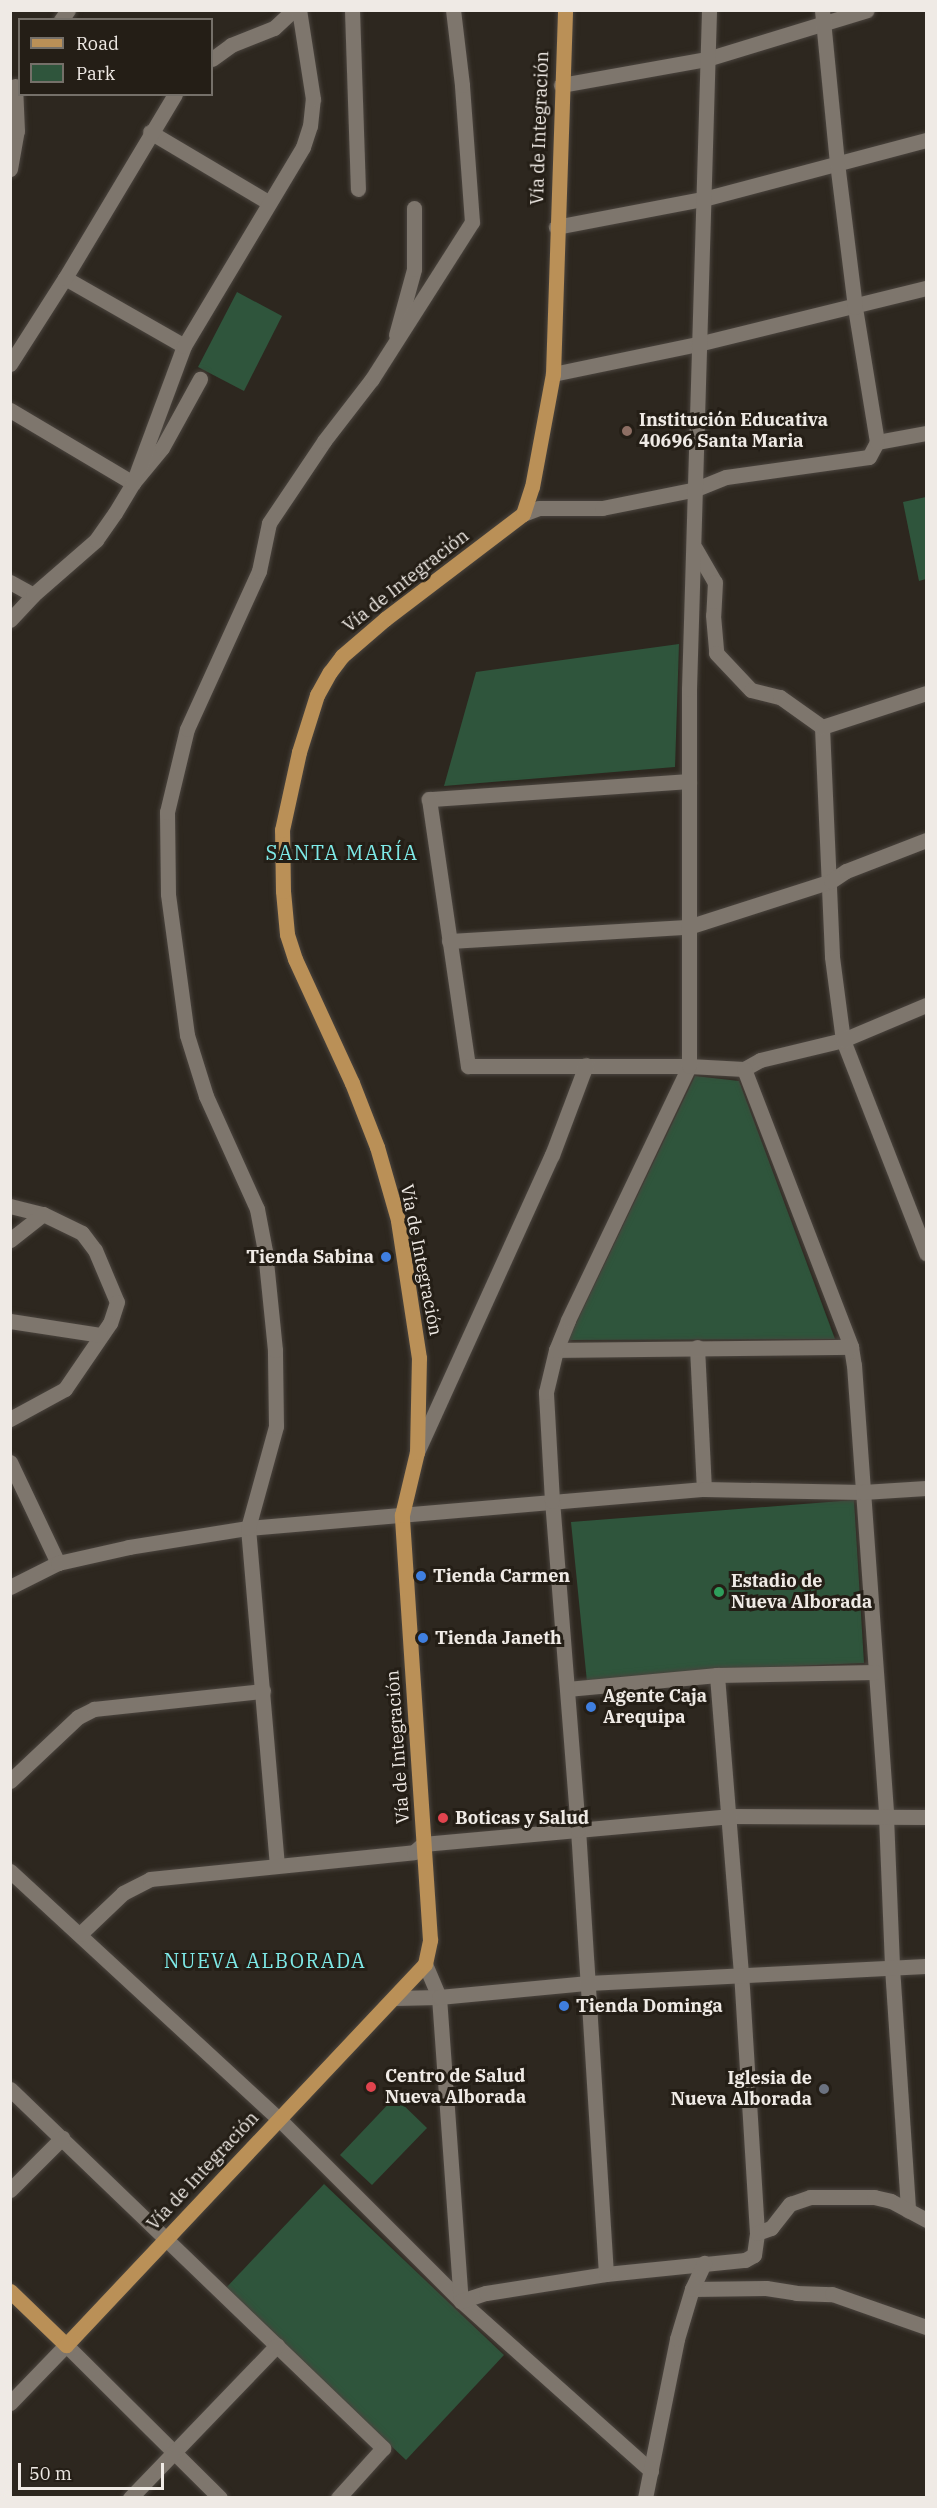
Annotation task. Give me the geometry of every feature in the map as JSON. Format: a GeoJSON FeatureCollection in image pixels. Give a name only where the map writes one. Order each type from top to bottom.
{"type":"FeatureCollection","features":[{"type":"Feature","properties":{"kind":"main road","name":"Vía de Integración"},"geometry":{"type":"LineString","coordinates":[[66,2345],[425,1964],[430,1940],[402,1515],[417,1452],[419,1358],[398,1220],[377,1147],[352,1083],[295,958],[287,934],[283,891],[284,816],[298,752],[317,694],[336,664],[385,619],[523,514],[532,487],[553,374],[556,227],[565,10]]}},
{"type":"Feature","properties":{"kind":"main road"},"geometry":{"type":"LineString","coordinates":[[10,2291],[66,2345]]}},
{"type":"Feature","properties":{"kind":"street"},"geometry":{"type":"LineString","coordinates":[[213,58],[231,45],[274,28],[293,10]]}},
{"type":"Feature","properties":{"kind":"street"},"geometry":{"type":"LineString","coordinates":[[133,483],[184,345],[303,147],[310,126],[313,99],[299,10]]}},
{"type":"Feature","properties":{"kind":"street"},"geometry":{"type":"LineString","coordinates":[[352,10],[358,189]]}},
{"type":"Feature","properties":{"kind":"street"},"geometry":{"type":"LineString","coordinates":[[278,1866],[248,1528],[276,1426],[275,1350],[265,1251],[257,1209],[206,1096],[188,1035],[168,894],[168,813],[187,729],[259,571],[269,523],[394,344],[472,222],[462,85],[453,10]]}},
{"type":"Feature","properties":{"kind":"street"},"geometry":{"type":"LineString","coordinates":[[606,2274],[578,1830],[552,1501],[546,1392],[556,1350],[689,1066],[689,781],[698,344],[709,10]]}},
{"type":"Feature","properties":{"kind":"street"},"geometry":{"type":"LineString","coordinates":[[561,85],[707,59],[823,17],[867,10]]}},
{"type":"Feature","properties":{"kind":"street"},"geometry":{"type":"LineString","coordinates":[[523,514],[539,508],[602,508],[696,489],[726,477],[869,457],[877,442],[855,307],[837,163],[823,17]]}},
{"type":"Feature","properties":{"kind":"street"},"geometry":{"type":"LineString","coordinates":[[10,169],[17,131],[15,86]]}},
{"type":"Feature","properties":{"kind":"street"},"geometry":{"type":"LineString","coordinates":[[10,364],[65,278],[150,132],[174,96]]}},
{"type":"Feature","properties":{"kind":"street"},"geometry":{"type":"LineString","coordinates":[[150,132],[268,202]]}},
{"type":"Feature","properties":{"kind":"street"},"geometry":{"type":"LineString","coordinates":[[556,227],[702,199],[927,140]]}},
{"type":"Feature","properties":{"kind":"street"},"geometry":{"type":"LineString","coordinates":[[394,344],[401,308],[414,269],[414,208]]}},
{"type":"Feature","properties":{"kind":"street"},"geometry":{"type":"LineString","coordinates":[[65,278],[184,345]]}},
{"type":"Feature","properties":{"kind":"street"},"geometry":{"type":"LineString","coordinates":[[553,374],[698,344],[927,288]]}},
{"type":"Feature","properties":{"kind":"street"},"geometry":{"type":"LineString","coordinates":[[10,620],[33,595],[96,540],[133,483],[162,448],[201,379]]}},
{"type":"Feature","properties":{"kind":"street"},"geometry":{"type":"LineString","coordinates":[[10,410],[133,483]]}},
{"type":"Feature","properties":{"kind":"street"},"geometry":{"type":"LineString","coordinates":[[877,442],[927,433]]}},
{"type":"Feature","properties":{"kind":"street"},"geometry":{"type":"LineString","coordinates":[[694,547],[715,582],[712,615],[716,653],[751,690],[780,697],[822,727]]}},
{"type":"Feature","properties":{"kind":"street"},"geometry":{"type":"LineString","coordinates":[[10,582],[33,595]]}},
{"type":"Feature","properties":{"kind":"street"},"geometry":{"type":"LineString","coordinates":[[822,727],[927,693]]}},
{"type":"Feature","properties":{"kind":"street"},"geometry":{"type":"LineString","coordinates":[[822,727],[831,881],[832,957],[843,1040],[927,1253]]}},
{"type":"Feature","properties":{"kind":"street"},"geometry":{"type":"LineString","coordinates":[[689,781],[429,799],[468,1066],[689,1066],[744,1069],[760,1060],[843,1040],[927,1005]]}},
{"type":"Feature","properties":{"kind":"street"},"geometry":{"type":"LineString","coordinates":[[449,941],[688,927],[831,881],[846,871],[927,840]]}},
{"type":"Feature","properties":{"kind":"street"},"geometry":{"type":"LineString","coordinates":[[417,1452],[552,1155],[586,1065]]}},
{"type":"Feature","properties":{"kind":"street"},"geometry":{"type":"LineString","coordinates":[[744,1069],[851,1347],[886,1816],[892,1967],[908,2210]]}},
{"type":"Feature","properties":{"kind":"street"},"geometry":{"type":"LineString","coordinates":[[10,1206],[43,1214],[82,1233],[95,1250],[109,1278],[117,1302],[110,1323],[65,1389],[10,1419]]}},
{"type":"Feature","properties":{"kind":"street"},"geometry":{"type":"LineString","coordinates":[[10,1240],[43,1214]]}},
{"type":"Feature","properties":{"kind":"street"},"geometry":{"type":"LineString","coordinates":[[10,1321],[100,1335]]}},
{"type":"Feature","properties":{"kind":"street"},"geometry":{"type":"LineString","coordinates":[[697,1347],[704,1489]]}},
{"type":"Feature","properties":{"kind":"street"},"geometry":{"type":"LineString","coordinates":[[556,1350],[851,1347]]}},
{"type":"Feature","properties":{"kind":"street"},"geometry":{"type":"LineString","coordinates":[[10,1462],[58,1563]]}},
{"type":"Feature","properties":{"kind":"street"},"geometry":{"type":"LineString","coordinates":[[10,1587],[58,1563],[129,1547],[248,1528],[704,1489],[863,1491],[927,1488]]}},
{"type":"Feature","properties":{"kind":"street"},"geometry":{"type":"LineString","coordinates":[[567,1689],[717,1675],[875,1672]]}},
{"type":"Feature","properties":{"kind":"street"},"geometry":{"type":"LineString","coordinates":[[461,2301],[486,2293],[606,2274],[745,2260],[754,2255],[758,2233],[741,1974],[717,1675]]}},
{"type":"Feature","properties":{"kind":"street"},"geometry":{"type":"LineString","coordinates":[[10,1781],[78,1717],[94,1709],[263,1691]]}},
{"type":"Feature","properties":{"kind":"street"},"geometry":{"type":"LineString","coordinates":[[80,1934],[123,1893],[150,1879],[414,1852],[423,1844],[729,1816],[927,1817]]}},
{"type":"Feature","properties":{"kind":"street"},"geometry":{"type":"LineString","coordinates":[[10,1871],[279,2119],[461,2301],[651,2471]]}},
{"type":"Feature","properties":{"kind":"street"},"geometry":{"type":"LineString","coordinates":[[425,1964],[439,1997],[461,2301]]}},
{"type":"Feature","properties":{"kind":"street"},"geometry":{"type":"LineString","coordinates":[[395,1998],[439,1997],[588,1983],[927,1966]]}},
{"type":"Feature","properties":{"kind":"street"},"geometry":{"type":"LineString","coordinates":[[10,2089],[383,2448],[338,2498]]}},
{"type":"Feature","properties":{"kind":"street"},"geometry":{"type":"LineString","coordinates":[[10,2190],[62,2138]]}},
{"type":"Feature","properties":{"kind":"street"},"geometry":{"type":"LineString","coordinates":[[758,2233],[771,2228],[790,2204],[810,2197],[874,2197],[927,2220]]}},
{"type":"Feature","properties":{"kind":"street"},"geometry":{"type":"LineString","coordinates":[[645,2498],[677,2339],[692,2289],[704,2263]]}},
{"type":"Feature","properties":{"kind":"street"},"geometry":{"type":"LineString","coordinates":[[692,2289],[765,2288],[796,2293],[832,2294],[927,2327]]}},
{"type":"Feature","properties":{"kind":"street"},"geometry":{"type":"LineString","coordinates":[[10,2403],[66,2345],[220,2498]]}},
{"type":"Feature","properties":{"kind":"street"},"geometry":{"type":"LineString","coordinates":[[130,2498],[278,2345]]}},
{"type":"Feature","properties":{"kind":"green space"},"geometry":{"type":"Polygon","coordinates":[[[237,292],[282,316],[244,391],[198,367],[237,292]]]}},
{"type":"Feature","properties":{"kind":"green space"},"geometry":{"type":"Polygon","coordinates":[[[926,497],[926,579],[919,581],[903,502],[926,497]]]}},
{"type":"Feature","properties":{"kind":"green space"},"geometry":{"type":"Polygon","coordinates":[[[679,644],[675,767],[444,786],[476,672],[679,644]]]}},
{"type":"Feature","properties":{"kind":"green space"},"geometry":{"type":"Polygon","coordinates":[[[695,1076],[739,1081],[835,1339],[568,1340],[695,1076]]]}},
{"type":"Feature","properties":{"kind":"green space","name":"Estadio de Nueva Alborada"},"geometry":{"type":"Polygon","coordinates":[[[854,1500],[864,1663],[720,1669],[587,1682],[571,1522],[854,1500]]]}},
{"type":"Feature","properties":{"kind":"green space"},"geometry":{"type":"Polygon","coordinates":[[[395,2097],[427,2128],[372,2185],[340,2155],[395,2097]]]}},
{"type":"Feature","properties":{"kind":"green space"},"geometry":{"type":"Polygon","coordinates":[[[324,2184],[504,2355],[406,2460],[225,2289],[324,2184]]]}},
{"type":"Feature","properties":{"kind":"place","name":"Institución Educativa 40696 Santa Maria"},"geometry":{"type":"Point","coordinates":[627,431]}},
{"type":"Feature","properties":{"kind":"place","name":"Tienda Sabina"},"geometry":{"type":"Point","coordinates":[386,1257]}},
{"type":"Feature","properties":{"kind":"place","name":"Tienda Carmen"},"geometry":{"type":"Point","coordinates":[421,1576]}},
{"type":"Feature","properties":{"kind":"place","name":"Estadio de Nueva Alborada"},"geometry":{"type":"Point","coordinates":[719,1592]}},
{"type":"Feature","properties":{"kind":"place","name":"Tienda Janeth"},"geometry":{"type":"Point","coordinates":[423,1638]}},
{"type":"Feature","properties":{"kind":"place","name":"Agente Caja Arequipa"},"geometry":{"type":"Point","coordinates":[591,1707]}},
{"type":"Feature","properties":{"kind":"place","name":"Boticas y Salud"},"geometry":{"type":"Point","coordinates":[443,1818]}},
{"type":"Feature","properties":{"kind":"place","name":"Tienda Dominga"},"geometry":{"type":"Point","coordinates":[564,2006]}},
{"type":"Feature","properties":{"kind":"place","name":"Centro de Salud Nueva Alborada"},"geometry":{"type":"Point","coordinates":[371,2087]}},
{"type":"Feature","properties":{"kind":"place","name":"Iglesia de Nueva Alborada"},"geometry":{"type":"Point","coordinates":[824,2089]}},
{"type":"Feature","properties":{"kind":"district","name":"SANTA MARÍA"},"geometry":{"type":"Point","coordinates":[342,852]}},
{"type":"Feature","properties":{"kind":"district","name":"NUEVA ALBORADA"},"geometry":{"type":"Point","coordinates":[265,1960]}}]}
